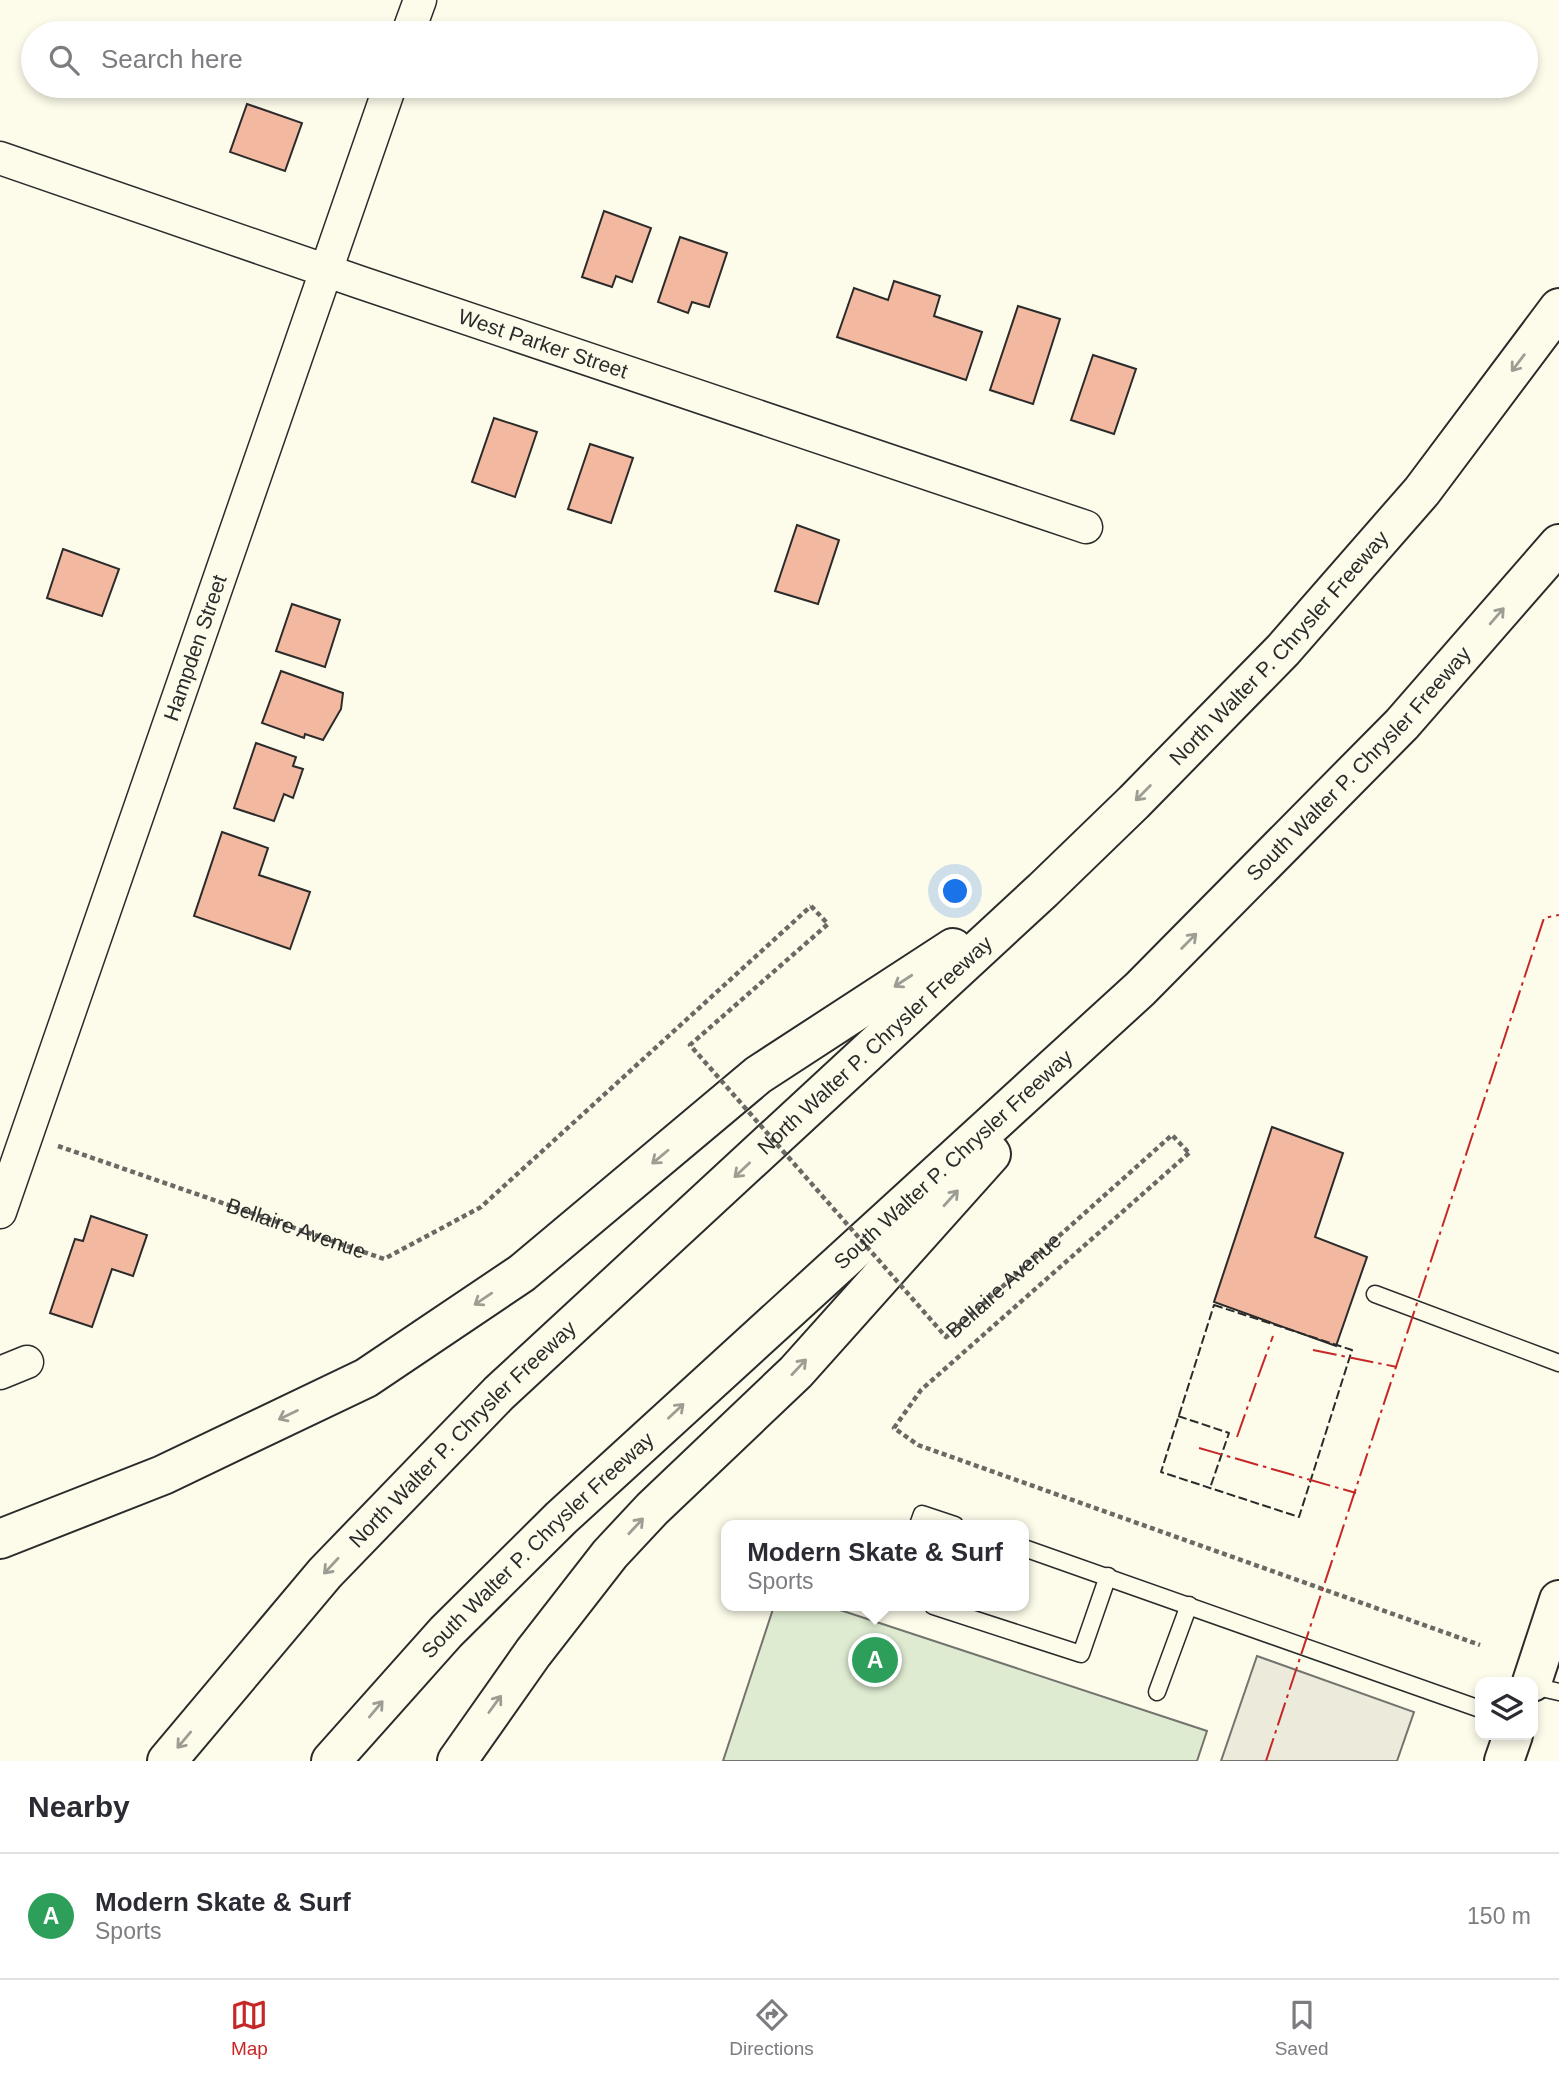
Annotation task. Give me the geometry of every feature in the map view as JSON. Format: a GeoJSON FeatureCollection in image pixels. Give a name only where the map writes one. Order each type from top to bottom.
{"type":"FeatureCollection","features":[{"type":"Feature","properties":{"kind":"main road","name":"North Walter P. Chrysler Freeway"},"geometry":{"type":"LineString","coordinates":[[167,1761],[325,1573],[499,1393],[1043,890],[1206,730],[1353,573],[1422,491],[1559,308]]}},
{"type":"Feature","properties":{"kind":"main road","name":"South Walter P. Chrysler Freeway"},"geometry":{"type":"LineString","coordinates":[[331,1761],[446,1632],[561,1518],[1140,989],[1402,724],[1559,544]]}},
{"type":"Feature","properties":{"kind":"main road"},"geometry":{"type":"LineString","coordinates":[[0,1539],[163,1475],[366,1378],[522,1273],[758,1075],[1043,890]]}},
{"type":"Feature","properties":{"kind":"main road"},"geometry":{"type":"LineString","coordinates":[[457,1761],[533,1653],[610,1554],[652,1509],[796,1372],[1140,989]]}},
{"type":"Feature","properties":{"kind":"main road"},"geometry":{"type":"LineString","coordinates":[[1534,1677],[1559,1600]]}},
{"type":"Feature","properties":{"kind":"main road"},"geometry":{"type":"LineString","coordinates":[[1504,1761],[1511,1740]]}},
{"type":"Feature","properties":{"kind":"street"},"geometry":{"type":"LineString","coordinates":[[412,21],[420,0]]}},
{"type":"Feature","properties":{"kind":"street","name":"Hampden Street"},"geometry":{"type":"LineString","coordinates":[[0,1212],[13,1134],[386,98]]}},
{"type":"Feature","properties":{"kind":"street","name":"West Parker Street"},"geometry":{"type":"LineString","coordinates":[[0,158],[1086,527]]}},
{"type":"Feature","properties":{"kind":"lane"},"geometry":{"type":"LineString","coordinates":[[1375,1294],[1559,1363]]}},
{"type":"Feature","properties":{"kind":"lane"},"geometry":{"type":"LineString","coordinates":[[920,1520],[922,1514],[940,1520]]}},
{"type":"Feature","properties":{"kind":"lane"},"geometry":{"type":"LineString","coordinates":[[1029,1550],[1475,1707]]}},
{"type":"Feature","properties":{"kind":"lane"},"geometry":{"type":"LineString","coordinates":[[948,1611],[1081,1654],[1108,1576]]}},
{"type":"Feature","properties":{"kind":"lane"},"geometry":{"type":"LineString","coordinates":[[1157,1692],[1189,1605]]}},
{"type":"Feature","properties":{"kind":"lane"},"geometry":{"type":"LineString","coordinates":[[1538,1686],[1559,1692]]}},
{"type":"Feature","properties":{"kind":"path","name":"Bellaire Avenue"},"geometry":{"type":"LineString","coordinates":[[58,1146],[384,1259],[481,1207],[811,906],[828,924],[690,1045],[946,1337],[1172,1135],[1189,1153],[921,1390],[894,1428],[918,1445],[1479,1645]]}},
{"type":"Feature","properties":{"kind":"green space"},"geometry":{"type":"Polygon","coordinates":[[[772,1611],[843,1611],[1207,1731],[1197,1761],[723,1761],[772,1611]]]}},
{"type":"Feature","properties":{"kind":"shaded area"},"geometry":{"type":"Polygon","coordinates":[[[1257,1656],[1414,1712],[1397,1761],[1221,1761],[1257,1656]]]}},
{"type":"Feature","properties":{"kind":"building"},"geometry":{"type":"Polygon","coordinates":[[[247,104],[302,123],[285,171],[230,152],[247,104]]]}},
{"type":"Feature","properties":{"kind":"building"},"geometry":{"type":"Polygon","coordinates":[[[604,211],[651,228],[632,282],[616,276],[612,287],[582,277],[604,211]]]}},
{"type":"Feature","properties":{"kind":"building"},"geometry":{"type":"Polygon","coordinates":[[[680,237],[727,253],[709,307],[692,302],[688,313],[658,302],[680,237]]]}},
{"type":"Feature","properties":{"kind":"building"},"geometry":{"type":"Polygon","coordinates":[[[894,281],[940,296],[934,316],[982,332],[966,380],[837,337],[854,288],[888,300],[894,281]]]}},
{"type":"Feature","properties":{"kind":"building"},"geometry":{"type":"Polygon","coordinates":[[[1018,306],[1060,319],[1033,404],[990,390],[1018,306]]]}},
{"type":"Feature","properties":{"kind":"building"},"geometry":{"type":"Polygon","coordinates":[[[1093,355],[1136,369],[1114,434],[1071,420],[1093,355]]]}},
{"type":"Feature","properties":{"kind":"building"},"geometry":{"type":"Polygon","coordinates":[[[494,418],[537,432],[515,497],[472,482],[494,418]]]}},
{"type":"Feature","properties":{"kind":"building"},"geometry":{"type":"Polygon","coordinates":[[[590,444],[633,458],[611,523],[568,509],[590,444]]]}},
{"type":"Feature","properties":{"kind":"building"},"geometry":{"type":"Polygon","coordinates":[[[797,525],[839,540],[818,604],[775,591],[797,525]]]}},
{"type":"Feature","properties":{"kind":"building"},"geometry":{"type":"Polygon","coordinates":[[[63,549],[119,569],[102,616],[47,598],[63,549]]]}},
{"type":"Feature","properties":{"kind":"building"},"geometry":{"type":"Polygon","coordinates":[[[292,604],[340,620],[325,667],[276,651],[292,604]]]}},
{"type":"Feature","properties":{"kind":"building"},"geometry":{"type":"Polygon","coordinates":[[[281,671],[343,693],[341,709],[323,740],[305,734],[304,738],[262,723],[281,671]]]}},
{"type":"Feature","properties":{"kind":"building"},"geometry":{"type":"Polygon","coordinates":[[[256,743],[296,757],[293,766],[303,769],[293,798],[284,794],[274,821],[234,808],[256,743]]]}},
{"type":"Feature","properties":{"kind":"building"},"geometry":{"type":"Polygon","coordinates":[[[222,832],[268,848],[259,875],[310,892],[290,949],[194,916],[222,832]]]}},
{"type":"Feature","properties":{"kind":"building"},"geometry":{"type":"Polygon","coordinates":[[[1272,1127],[1343,1153],[1315,1237],[1367,1257],[1336,1346],[1214,1302],[1272,1127]]]}},
{"type":"Feature","properties":{"kind":"building"},"geometry":{"type":"Polygon","coordinates":[[[91,1216],[147,1235],[133,1276],[112,1269],[92,1327],[50,1313],[75,1239],[83,1241],[91,1216]]]}},
{"type":"Feature","properties":{"kind":"fence"},"geometry":{"type":"LineString","coordinates":[[1214,1305],[1352,1350],[1299,1517],[1161,1472],[1214,1305]]}},
{"type":"Feature","properties":{"kind":"fence"},"geometry":{"type":"LineString","coordinates":[[1178,1416],[1229,1433],[1210,1488]]}},
{"type":"Feature","properties":{"kind":"power"},"geometry":{"type":"LineString","coordinates":[[1266,1761],[1544,918],[1559,915]]}},
{"type":"Feature","properties":{"kind":"power"},"geometry":{"type":"LineString","coordinates":[[1258,1377],[1273,1336]]}},
{"type":"Feature","properties":{"kind":"power"},"geometry":{"type":"LineString","coordinates":[[1313,1350],[1397,1367]]}},
{"type":"Feature","properties":{"kind":"power"},"geometry":{"type":"LineString","coordinates":[[1237,1437],[1256,1383]]}},
{"type":"Feature","properties":{"kind":"power"},"geometry":{"type":"LineString","coordinates":[[1199,1448],[1356,1493]]}},
{"type":"Feature","properties":{"kind":"place","name":"Modern Skate & Surf"},"geometry":{"type":"Point","coordinates":[875,1660]}}]}
